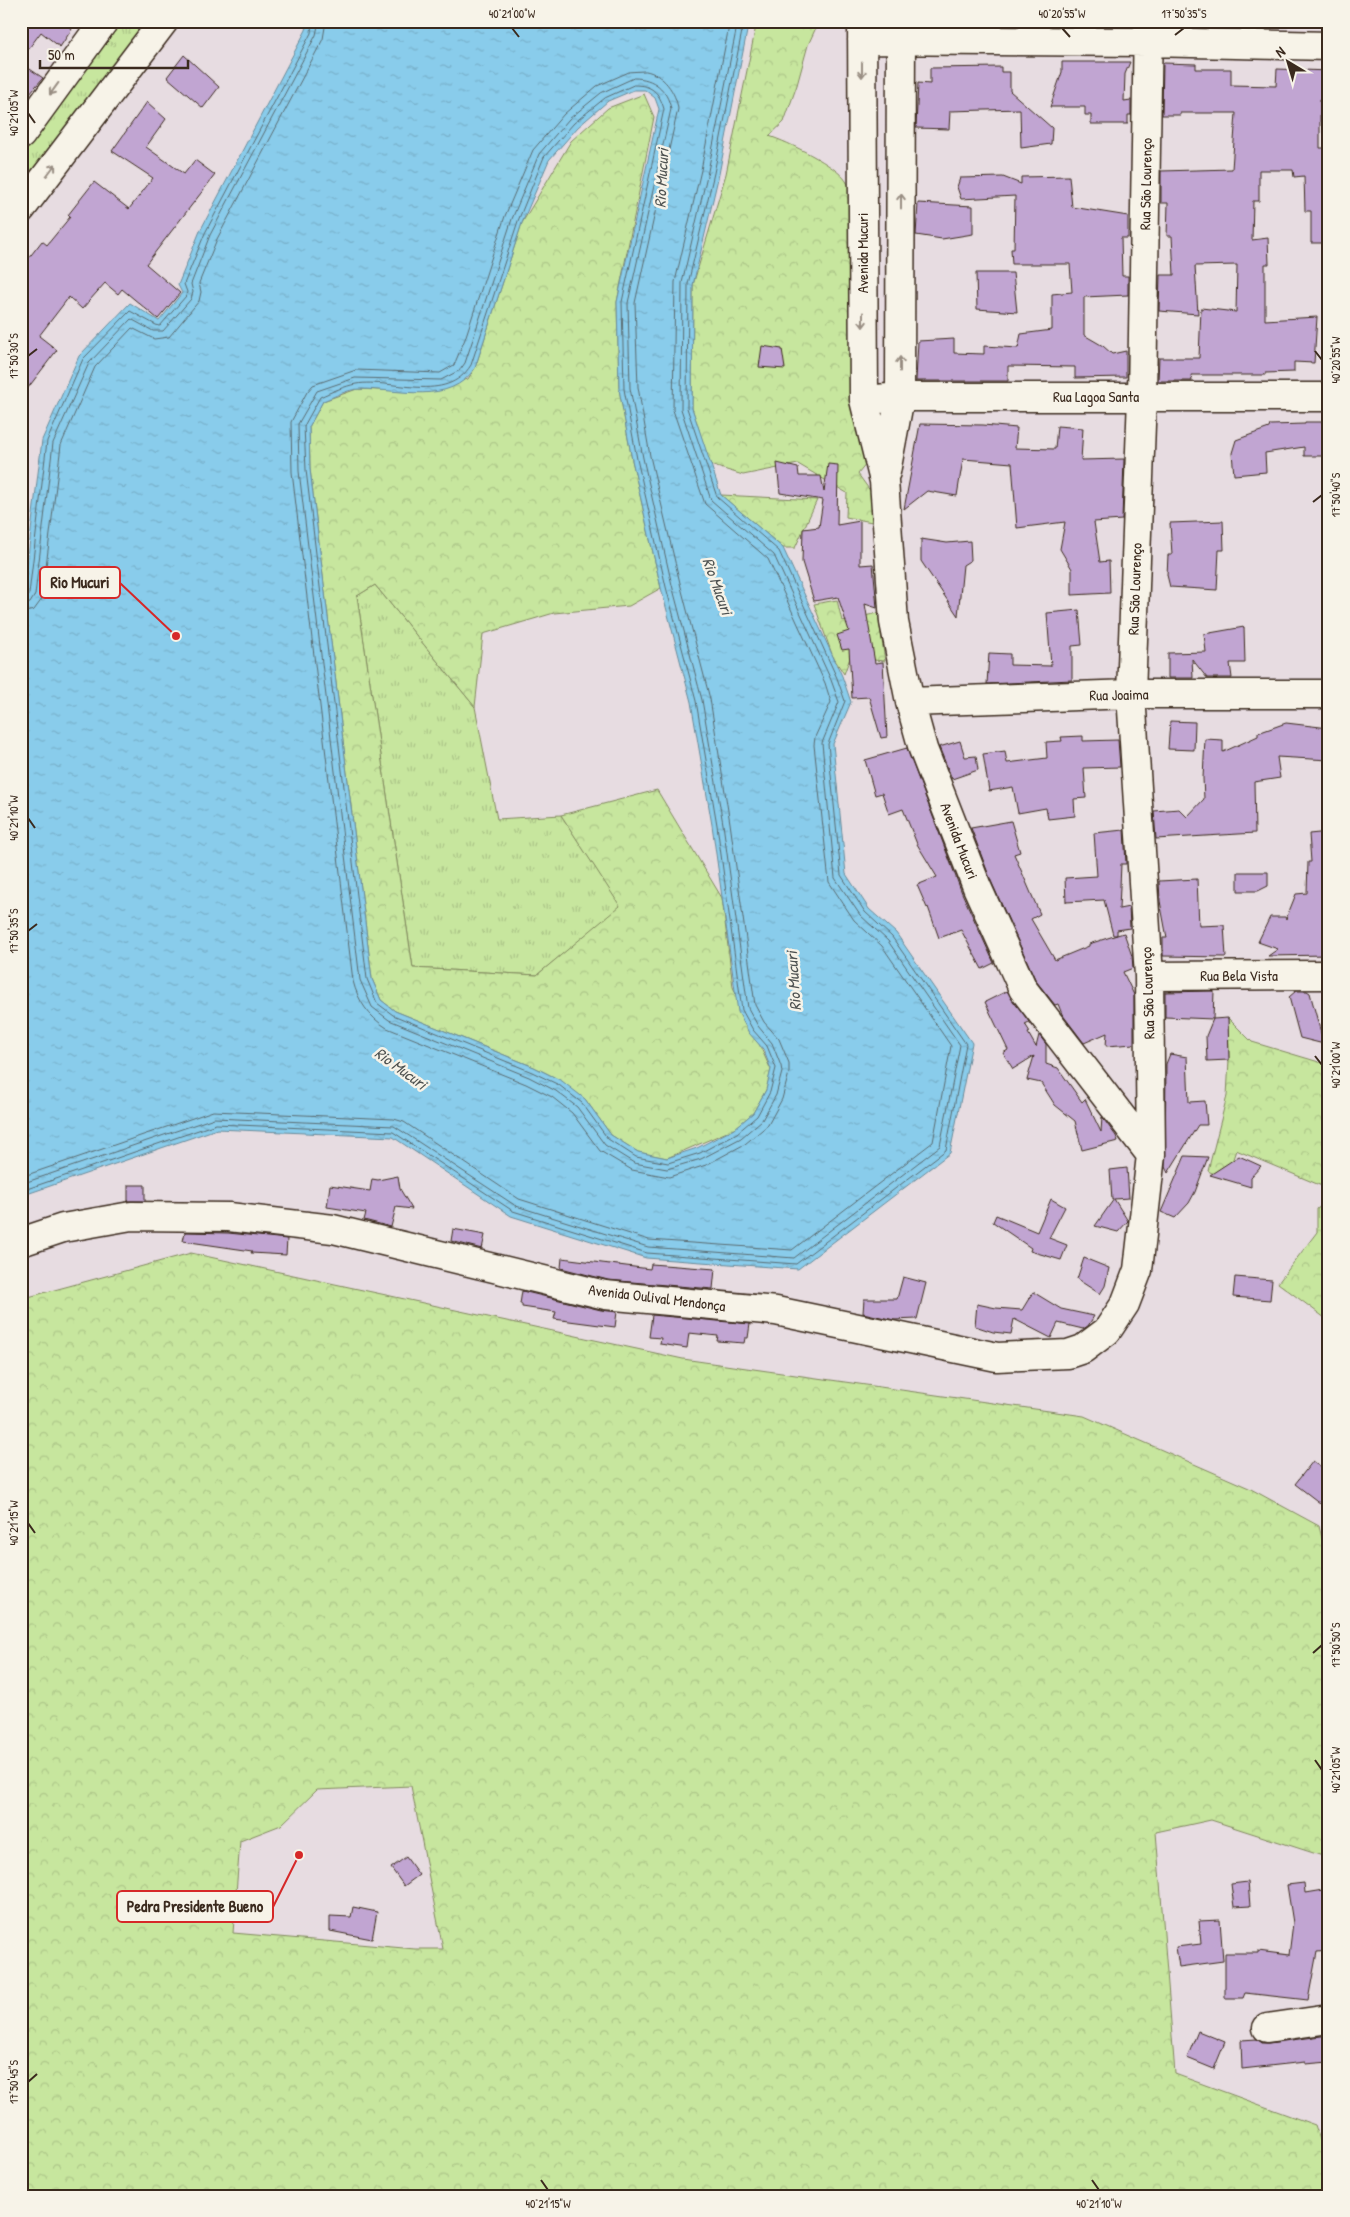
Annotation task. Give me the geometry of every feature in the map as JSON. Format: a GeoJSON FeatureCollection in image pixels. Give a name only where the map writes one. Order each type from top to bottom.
{"type":"FeatureCollection","features":[{"type":"Feature","properties":{"kind":"street"},"geometry":{"type":"LineString","coordinates":[[21,135],[104,21]]}},
{"type":"Feature","properties":{"kind":"street"},"geometry":{"type":"LineString","coordinates":[[21,209],[164,21]]}},
{"type":"Feature","properties":{"kind":"street","name":"Avenida Mucuri"},"geometry":{"type":"LineString","coordinates":[[884,481],[900,397],[901,30]]}},
{"type":"Feature","properties":{"kind":"street"},"geometry":{"type":"LineString","coordinates":[[862,31],[1148,32],[1329,46]]}},
{"type":"Feature","properties":{"kind":"street","name":"Avenida Mucuri"},"geometry":{"type":"LineString","coordinates":[[862,31],[864,400],[884,481],[894,622],[910,702],[923,749],[976,886],[1023,989],[1151,1156]]}},
{"type":"Feature","properties":{"kind":"street","name":"Rua São Lourenço"},"geometry":{"type":"LineString","coordinates":[[1148,32],[1142,397],[1131,694],[1149,976],[1151,1156]]}},
{"type":"Feature","properties":{"kind":"street","name":"Rua Lagoa Santa"},"geometry":{"type":"LineString","coordinates":[[864,400],[900,397],[1329,397]]}},
{"type":"Feature","properties":{"kind":"street","name":"Rua Joaima"},"geometry":{"type":"LineString","coordinates":[[910,702],[1131,694],[1329,694]]}},
{"type":"Feature","properties":{"kind":"street","name":"Rua Bela Vista"},"geometry":{"type":"LineString","coordinates":[[1149,976],[1329,976]]}},
{"type":"Feature","properties":{"kind":"street","name":"Avenida Oulival Mendonça"},"geometry":{"type":"LineString","coordinates":[[21,1242],[63,1228],[132,1216],[229,1216],[333,1229],[605,1295],[776,1311],[997,1356],[1068,1354],[1083,1349],[1107,1331],[1125,1304],[1138,1270],[1151,1156]]}},
{"type":"Feature","properties":{"kind":"street"},"geometry":{"type":"LineString","coordinates":[[1267,2028],[1329,2018]]}},
{"type":"Feature","properties":{"kind":"green space"},"geometry":{"type":"Polygon","coordinates":[[[122,21],[155,21],[21,195],[21,157],[122,21]]]}},
{"type":"Feature","properties":{"kind":"green space"},"geometry":{"type":"Polygon","coordinates":[[[757,21],[819,21],[808,45],[784,122],[769,136],[788,143],[832,168],[846,181],[856,202],[871,458],[858,474],[879,503],[877,523],[846,517],[847,493],[798,464],[743,475],[710,465],[692,408],[693,285],[726,174],[757,21]]]}},
{"type":"Feature","properties":{"kind":"green space"},"geometry":{"type":"Polygon","coordinates":[[[644,94],[654,117],[617,302],[619,389],[632,460],[661,588],[629,606],[554,613],[483,634],[475,707],[375,585],[357,596],[413,968],[537,975],[620,906],[561,815],[657,790],[722,898],[733,987],[771,1070],[766,1090],[753,1113],[734,1129],[667,1158],[638,1152],[611,1135],[585,1099],[554,1077],[534,1067],[395,1011],[381,1000],[372,979],[310,469],[309,427],[323,401],[357,389],[422,392],[468,379],[475,368],[522,223],[571,141],[608,108],[644,94]]]}},
{"type":"Feature","properties":{"kind":"green space"},"geometry":{"type":"Polygon","coordinates":[[[721,495],[817,500],[795,548],[783,548],[721,495]]]}},
{"type":"Feature","properties":{"kind":"green space"},"geometry":{"type":"Polygon","coordinates":[[[375,585],[475,707],[497,819],[561,815],[621,906],[537,975],[413,968],[357,596],[375,585]]]}},
{"type":"Feature","properties":{"kind":"green space"},"geometry":{"type":"Polygon","coordinates":[[[837,600],[842,621],[878,613],[885,661],[850,658],[844,674],[833,657],[814,604],[837,600]]]}},
{"type":"Feature","properties":{"kind":"green space"},"geometry":{"type":"Polygon","coordinates":[[[1228,1018],[1252,1042],[1329,1065],[1329,1189],[1236,1150],[1226,1180],[1208,1171],[1227,1096],[1229,1060],[1228,1018]]]}},
{"type":"Feature","properties":{"kind":"green space"},"geometry":{"type":"Polygon","coordinates":[[[1329,1200],[1329,1321],[1278,1283],[1317,1232],[1317,1209],[1329,1200]]]}},
{"type":"Feature","properties":{"kind":"green space"},"geometry":{"type":"Polygon","coordinates":[[[191,1253],[683,1359],[1084,1416],[1249,1488],[1319,1526],[1329,1567],[1329,1858],[1211,1820],[1156,1832],[1175,2074],[1315,2125],[1329,2167],[1329,2196],[21,2196],[21,1299],[191,1253]],[[411,1786],[317,1790],[281,1825],[240,1841],[233,1933],[415,1949],[443,1949],[411,1786]]]}},
{"type":"Feature","properties":{"kind":"water","name":"Rio Mucuri"},"geometry":{"type":"Polygon","coordinates":[[[308,21],[749,21],[719,174],[693,285],[692,408],[721,495],[783,548],[842,676],[851,702],[833,744],[846,874],[869,909],[896,933],[972,1043],[950,1153],[798,1269],[646,1258],[511,1216],[393,1137],[217,1129],[21,1196],[21,614],[42,440],[79,356],[130,303],[159,321],[182,293],[178,285],[200,231],[306,30],[308,21]],[[634,90],[608,101],[578,127],[549,160],[522,223],[475,368],[464,380],[452,387],[423,393],[355,389],[323,401],[309,427],[310,469],[372,979],[381,1000],[395,1011],[534,1067],[562,1081],[585,1099],[611,1135],[638,1152],[667,1158],[697,1148],[734,1129],[753,1113],[766,1090],[771,1069],[763,1049],[749,1033],[738,1012],[712,825],[691,702],[661,588],[632,460],[619,389],[617,302],[659,109],[655,98],[645,90],[634,90]]]}},
{"type":"Feature","properties":{"kind":"building"},"geometry":{"type":"Polygon","coordinates":[[[21,21],[61,21],[72,29],[60,47],[41,32],[21,59],[21,21]]]}},
{"type":"Feature","properties":{"kind":"building"},"geometry":{"type":"Polygon","coordinates":[[[184,55],[219,87],[203,108],[167,77],[184,55]]]}},
{"type":"Feature","properties":{"kind":"building"},"geometry":{"type":"Polygon","coordinates":[[[1062,62],[1130,62],[1125,74],[1124,101],[1131,100],[1131,115],[1128,115],[1128,124],[1091,124],[1091,115],[1085,115],[1085,107],[1050,107],[1062,72],[1062,62]]]}},
{"type":"Feature","properties":{"kind":"building"},"geometry":{"type":"Polygon","coordinates":[[[21,63],[43,78],[21,103],[21,63]]]}},
{"type":"Feature","properties":{"kind":"building"},"geometry":{"type":"Polygon","coordinates":[[[1163,63],[1196,64],[1196,69],[1231,69],[1231,85],[1276,86],[1277,69],[1329,71],[1329,100],[1320,100],[1320,148],[1329,148],[1329,243],[1311,243],[1311,211],[1305,211],[1304,176],[1294,177],[1293,170],[1259,170],[1259,201],[1253,201],[1252,240],[1268,238],[1269,264],[1265,264],[1265,320],[1317,317],[1314,363],[1294,362],[1294,372],[1265,373],[1265,375],[1191,375],[1192,381],[1158,381],[1159,358],[1199,358],[1201,308],[1236,312],[1237,265],[1195,266],[1198,314],[1159,311],[1160,275],[1174,275],[1172,236],[1167,236],[1168,203],[1161,203],[1161,171],[1232,169],[1236,113],[1180,113],[1180,115],[1162,115],[1163,63]]]}},
{"type":"Feature","properties":{"kind":"building"},"geometry":{"type":"Polygon","coordinates":[[[1001,67],[1001,72],[1010,72],[1010,91],[1052,128],[1051,144],[1021,148],[1020,109],[950,111],[949,129],[916,128],[918,83],[930,84],[930,68],[1001,67]]]}},
{"type":"Feature","properties":{"kind":"building"},"geometry":{"type":"Polygon","coordinates":[[[147,102],[166,119],[146,147],[184,174],[195,160],[215,175],[146,264],[180,293],[158,319],[122,289],[118,294],[105,283],[82,309],[69,297],[39,336],[57,350],[21,397],[21,268],[42,241],[47,245],[70,217],[68,215],[94,182],[129,209],[153,178],[112,151],[147,102]]]}},
{"type":"Feature","properties":{"kind":"building"},"geometry":{"type":"Polygon","coordinates":[[[1069,176],[1072,207],[1128,216],[1128,238],[1121,238],[1122,276],[1128,276],[1128,295],[1084,297],[1084,335],[1103,346],[1112,354],[1126,351],[1126,377],[1075,378],[1075,367],[1008,366],[1008,381],[916,381],[918,341],[954,339],[954,353],[984,354],[984,346],[1018,348],[1021,334],[1052,330],[1052,294],[1072,292],[1070,264],[1012,264],[1011,249],[1014,249],[1015,196],[961,199],[957,187],[960,178],[1003,177],[1021,184],[1021,177],[1069,176]]]}},
{"type":"Feature","properties":{"kind":"building"},"geometry":{"type":"Polygon","coordinates":[[[918,203],[973,206],[973,234],[942,239],[916,235],[918,203]]]}},
{"type":"Feature","properties":{"kind":"building"},"geometry":{"type":"Polygon","coordinates":[[[976,273],[1013,273],[1017,312],[977,309],[976,273]]]}},
{"type":"Feature","properties":{"kind":"building"},"geometry":{"type":"Polygon","coordinates":[[[762,346],[782,349],[785,369],[759,367],[762,346]]]}},
{"type":"Feature","properties":{"kind":"building"},"geometry":{"type":"Polygon","coordinates":[[[1305,422],[1329,422],[1329,456],[1304,456],[1304,447],[1265,453],[1266,472],[1234,475],[1232,453],[1236,440],[1269,428],[1270,425],[1305,424],[1305,422]]]}},
{"type":"Feature","properties":{"kind":"building"},"geometry":{"type":"Polygon","coordinates":[[[920,424],[983,425],[1017,428],[1015,448],[1055,449],[1057,426],[1083,428],[1081,460],[1124,459],[1122,520],[1094,522],[1100,562],[1109,561],[1110,593],[1072,595],[1072,569],[1060,549],[1065,522],[1017,528],[1012,463],[963,459],[957,496],[927,491],[904,509],[920,424]]]}},
{"type":"Feature","properties":{"kind":"building"},"geometry":{"type":"Polygon","coordinates":[[[777,463],[798,468],[799,476],[821,476],[824,492],[828,464],[838,465],[837,525],[860,521],[860,565],[873,564],[877,608],[865,604],[875,663],[883,662],[887,737],[881,738],[869,697],[852,698],[849,649],[842,650],[837,635],[849,631],[838,597],[814,601],[802,562],[803,529],[819,527],[823,500],[780,493],[777,463]]]}},
{"type":"Feature","properties":{"kind":"building"},"geometry":{"type":"Polygon","coordinates":[[[1223,521],[1224,550],[1219,550],[1217,590],[1170,587],[1167,575],[1168,555],[1172,555],[1170,523],[1223,521]]]}},
{"type":"Feature","properties":{"kind":"building"},"geometry":{"type":"Polygon","coordinates":[[[921,539],[947,543],[970,541],[971,560],[963,565],[958,616],[921,561],[921,539]]]}},
{"type":"Feature","properties":{"kind":"building"},"geometry":{"type":"Polygon","coordinates":[[[1079,610],[1082,645],[1072,646],[1072,680],[987,684],[989,653],[1010,654],[1010,665],[1051,666],[1047,613],[1079,610]]]}},
{"type":"Feature","properties":{"kind":"building"},"geometry":{"type":"Polygon","coordinates":[[[1244,627],[1245,663],[1230,663],[1232,678],[1207,678],[1192,659],[1193,678],[1168,678],[1168,653],[1206,652],[1204,634],[1244,627]]]}},
{"type":"Feature","properties":{"kind":"building"},"geometry":{"type":"Polygon","coordinates":[[[1170,721],[1195,722],[1194,750],[1168,749],[1170,721]]]}},
{"type":"Feature","properties":{"kind":"building"},"geometry":{"type":"Polygon","coordinates":[[[1286,723],[1329,728],[1329,760],[1277,757],[1280,778],[1254,782],[1255,833],[1156,839],[1154,811],[1179,809],[1187,817],[1204,799],[1205,739],[1223,740],[1223,752],[1258,736],[1258,733],[1286,723]]]}},
{"type":"Feature","properties":{"kind":"building"},"geometry":{"type":"Polygon","coordinates":[[[1083,736],[1083,741],[1118,740],[1120,767],[1084,768],[1086,798],[1074,799],[1075,816],[1048,819],[1046,808],[1018,813],[1013,787],[989,791],[983,754],[1005,751],[1007,763],[1047,758],[1046,742],[1062,741],[1061,737],[1083,736]]]}},
{"type":"Feature","properties":{"kind":"building"},"geometry":{"type":"Polygon","coordinates":[[[960,741],[965,757],[976,756],[978,770],[952,779],[939,747],[960,741]]]}},
{"type":"Feature","properties":{"kind":"building"},"geometry":{"type":"Polygon","coordinates":[[[907,748],[962,893],[994,963],[982,969],[961,930],[939,938],[928,907],[917,885],[937,877],[917,844],[903,809],[889,814],[882,793],[875,795],[865,760],[907,748]]]}},
{"type":"Feature","properties":{"kind":"building"},"geometry":{"type":"Polygon","coordinates":[[[1011,821],[1020,852],[1014,854],[1040,914],[1031,919],[1055,960],[1089,946],[1089,944],[1124,933],[1132,956],[1133,968],[1123,972],[1134,995],[1134,1044],[1106,1046],[1107,1033],[1084,1043],[1062,1014],[1058,1004],[1055,1005],[1036,981],[991,881],[971,828],[1011,821]]]}},
{"type":"Feature","properties":{"kind":"building"},"geometry":{"type":"Polygon","coordinates":[[[1124,830],[1126,864],[1121,864],[1119,909],[1129,907],[1130,928],[1117,930],[1117,935],[1113,935],[1104,900],[1066,902],[1065,878],[1097,876],[1094,833],[1124,830]]]}},
{"type":"Feature","properties":{"kind":"building"},"geometry":{"type":"Polygon","coordinates":[[[1329,832],[1329,955],[1268,956],[1278,949],[1258,942],[1270,917],[1285,917],[1286,919],[1296,894],[1307,893],[1308,862],[1311,862],[1309,834],[1329,832]]]}},
{"type":"Feature","properties":{"kind":"building"},"geometry":{"type":"Polygon","coordinates":[[[1238,872],[1268,872],[1268,886],[1258,891],[1238,891],[1238,872]]]}},
{"type":"Feature","properties":{"kind":"building"},"geometry":{"type":"Polygon","coordinates":[[[1197,879],[1199,926],[1224,925],[1226,957],[1163,956],[1163,938],[1167,938],[1160,901],[1159,881],[1197,879]]]}},
{"type":"Feature","properties":{"kind":"building"},"geometry":{"type":"Polygon","coordinates":[[[1007,991],[1029,1022],[1025,1024],[1036,1047],[1039,1035],[1046,1044],[1046,1064],[1058,1068],[1082,1102],[1085,1099],[1101,1132],[1102,1117],[1118,1141],[1082,1150],[1075,1121],[1055,1105],[1041,1083],[1027,1080],[1034,1056],[1013,1069],[1003,1053],[1008,1050],[985,1002],[1007,991]]]}},
{"type":"Feature","properties":{"kind":"building"},"geometry":{"type":"Polygon","coordinates":[[[1214,991],[1213,1019],[1165,1017],[1165,992],[1214,991]]]}},
{"type":"Feature","properties":{"kind":"building"},"geometry":{"type":"Polygon","coordinates":[[[1296,991],[1307,991],[1310,993],[1324,1044],[1300,1038],[1289,997],[1296,991]]]}},
{"type":"Feature","properties":{"kind":"building"},"geometry":{"type":"Polygon","coordinates":[[[1228,1018],[1229,1060],[1207,1061],[1206,1036],[1213,1019],[1228,1018]]]}},
{"type":"Feature","properties":{"kind":"building"},"geometry":{"type":"Polygon","coordinates":[[[1170,1054],[1187,1057],[1189,1102],[1205,1101],[1207,1125],[1198,1125],[1168,1173],[1165,1167],[1166,1064],[1170,1054]]]}},
{"type":"Feature","properties":{"kind":"building"},"geometry":{"type":"Polygon","coordinates":[[[1185,1156],[1208,1157],[1195,1192],[1189,1203],[1175,1218],[1161,1212],[1185,1156]]]}},
{"type":"Feature","properties":{"kind":"building"},"geometry":{"type":"Polygon","coordinates":[[[1239,1156],[1261,1166],[1251,1177],[1251,1187],[1210,1175],[1239,1156]]]}},
{"type":"Feature","properties":{"kind":"building"},"geometry":{"type":"Polygon","coordinates":[[[1127,1168],[1129,1198],[1112,1200],[1110,1170],[1127,1168]]]}},
{"type":"Feature","properties":{"kind":"building"},"geometry":{"type":"Polygon","coordinates":[[[398,1176],[400,1189],[412,1209],[396,1207],[391,1227],[364,1220],[366,1213],[327,1207],[330,1185],[370,1191],[372,1179],[378,1180],[398,1176]]]}},
{"type":"Feature","properties":{"kind":"building"},"geometry":{"type":"Polygon","coordinates":[[[128,1185],[145,1185],[145,1201],[128,1201],[128,1185]]]}},
{"type":"Feature","properties":{"kind":"building"},"geometry":{"type":"Polygon","coordinates":[[[1051,1199],[1065,1207],[1049,1238],[1067,1245],[1061,1260],[1030,1251],[1031,1248],[993,1222],[996,1215],[1037,1232],[1051,1199]]]}},
{"type":"Feature","properties":{"kind":"building"},"geometry":{"type":"Polygon","coordinates":[[[1114,1199],[1128,1221],[1118,1232],[1095,1226],[1114,1199]]]}},
{"type":"Feature","properties":{"kind":"building"},"geometry":{"type":"Polygon","coordinates":[[[453,1229],[485,1235],[482,1249],[451,1241],[453,1229]]]}},
{"type":"Feature","properties":{"kind":"building"},"geometry":{"type":"Polygon","coordinates":[[[185,1232],[228,1233],[287,1239],[286,1255],[251,1253],[252,1251],[183,1241],[185,1232]]]}},
{"type":"Feature","properties":{"kind":"building"},"geometry":{"type":"Polygon","coordinates":[[[562,1258],[650,1269],[651,1264],[715,1269],[713,1289],[608,1280],[561,1268],[562,1258]]]}},
{"type":"Feature","properties":{"kind":"building"},"geometry":{"type":"Polygon","coordinates":[[[1084,1258],[1109,1268],[1105,1286],[1100,1294],[1077,1279],[1084,1258]]]}},
{"type":"Feature","properties":{"kind":"building"},"geometry":{"type":"Polygon","coordinates":[[[903,1277],[926,1283],[917,1319],[894,1320],[863,1313],[864,1299],[897,1299],[903,1277]]]}},
{"type":"Feature","properties":{"kind":"building"},"geometry":{"type":"Polygon","coordinates":[[[1235,1277],[1272,1280],[1270,1300],[1233,1297],[1235,1277]]]}},
{"type":"Feature","properties":{"kind":"building"},"geometry":{"type":"Polygon","coordinates":[[[522,1291],[601,1310],[617,1312],[615,1327],[554,1319],[556,1312],[522,1307],[522,1304],[520,1304],[522,1291]]]}},
{"type":"Feature","properties":{"kind":"building"},"geometry":{"type":"Polygon","coordinates":[[[1033,1292],[1061,1309],[1094,1316],[1088,1326],[1083,1329],[1058,1323],[1051,1338],[1014,1319],[1011,1334],[993,1332],[975,1326],[977,1304],[1022,1310],[1033,1292]]]}},
{"type":"Feature","properties":{"kind":"building"},"geometry":{"type":"Polygon","coordinates":[[[652,1315],[750,1324],[748,1338],[745,1338],[744,1343],[717,1341],[718,1336],[689,1333],[687,1348],[660,1344],[661,1338],[649,1337],[652,1315]]]}},
{"type":"Feature","properties":{"kind":"building"},"geometry":{"type":"Polygon","coordinates":[[[1313,1461],[1329,1473],[1329,1510],[1295,1484],[1313,1461]]]}},
{"type":"Feature","properties":{"kind":"building"},"geometry":{"type":"Polygon","coordinates":[[[406,1857],[419,1875],[404,1886],[391,1868],[406,1857]]]}},
{"type":"Feature","properties":{"kind":"building"},"geometry":{"type":"Polygon","coordinates":[[[1248,1882],[1250,1906],[1234,1907],[1231,1884],[1248,1882]]]}},
{"type":"Feature","properties":{"kind":"building"},"geometry":{"type":"Polygon","coordinates":[[[1304,1883],[1305,1893],[1329,1889],[1329,1951],[1317,1952],[1308,2000],[1245,1993],[1243,1998],[1225,1998],[1225,1953],[1258,1953],[1258,1951],[1289,1955],[1293,1923],[1287,1885],[1304,1883]]]}},
{"type":"Feature","properties":{"kind":"building"},"geometry":{"type":"Polygon","coordinates":[[[353,1907],[377,1912],[372,1939],[330,1931],[330,1916],[351,1917],[353,1907]]]}},
{"type":"Feature","properties":{"kind":"building"},"geometry":{"type":"Polygon","coordinates":[[[1220,1920],[1223,1961],[1179,1967],[1176,1947],[1201,1944],[1199,1921],[1220,1920]]]}},
{"type":"Feature","properties":{"kind":"building"},"geometry":{"type":"Polygon","coordinates":[[[1198,2031],[1225,2042],[1214,2069],[1187,2058],[1198,2031]]]}},
{"type":"Feature","properties":{"kind":"building"},"geometry":{"type":"Polygon","coordinates":[[[1329,2035],[1329,2062],[1305,2064],[1305,2062],[1242,2069],[1241,2040],[1257,2039],[1262,2043],[1269,2043],[1329,2035]]]}},
{"type":"Feature","properties":{"kind":"place","name":"Rio Mucuri"},"geometry":{"type":"Point","coordinates":[176,636]}},
{"type":"Feature","properties":{"kind":"place","name":"Pedra Presidente Bueno"},"geometry":{"type":"Point","coordinates":[299,1855]}}]}
